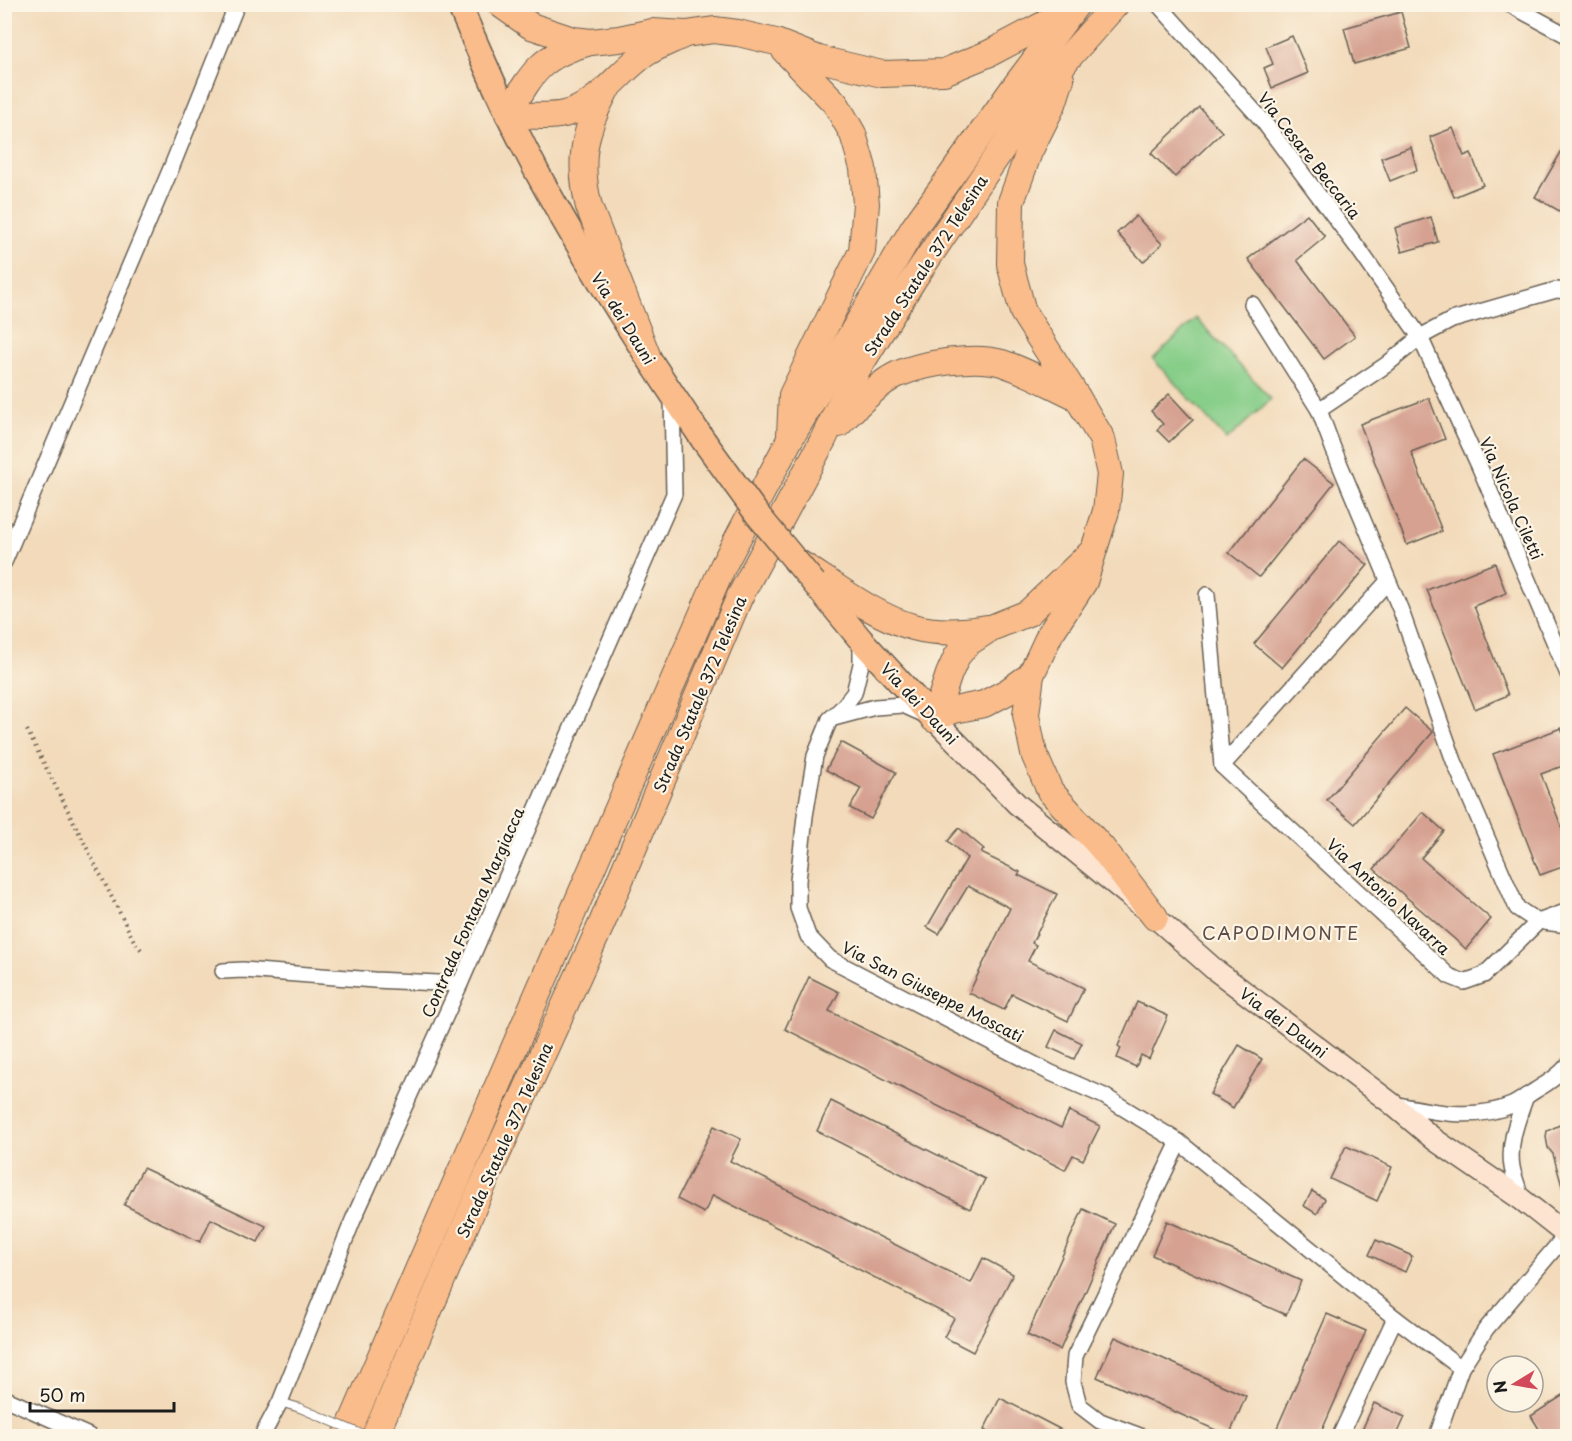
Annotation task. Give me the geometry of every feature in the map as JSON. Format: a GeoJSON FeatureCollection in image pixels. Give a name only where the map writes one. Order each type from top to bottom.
{"type":"FeatureCollection","features":[{"type":"Feature","properties":{"kind":"highway"},"geometry":{"type":"LineString","coordinates":[[500,4],[520,20],[538,29],[573,40],[591,42]]}},
{"type":"Feature","properties":{"kind":"highway"},"geometry":{"type":"LineString","coordinates":[[686,34],[646,54],[620,74],[605,91],[585,105],[565,114],[551,116],[508,114],[542,64],[566,49],[591,42],[652,32],[686,34],[714,30],[776,42],[819,59],[882,74],[944,72],[1009,44],[1045,24],[1071,4]]}},
{"type":"Feature","properties":{"kind":"highway","name":"Strada Statale 372 Telesina"},"geometry":{"type":"LineString","coordinates":[[346,1437],[723,566],[790,439],[913,229],[1077,4]]}},
{"type":"Feature","properties":{"kind":"highway","name":"Strada Statale 372 Telesina"},"geometry":{"type":"LineString","coordinates":[[375,1437],[479,1194],[602,923],[739,598],[822,442],[857,370],[913,280],[1033,103],[1068,58],[1116,4]]}},
{"type":"Feature","properties":{"kind":"highway"},"geometry":{"type":"LineString","coordinates":[[776,42],[836,104],[853,134],[862,168],[866,204],[862,251],[792,395],[790,439]]}},
{"type":"Feature","properties":{"kind":"highway"},"geometry":{"type":"LineString","coordinates":[[1068,58],[1053,104],[1029,152],[1011,202],[1010,264],[1023,312],[1102,439],[1110,474],[1106,511],[1084,582],[1050,634],[1031,675],[1026,715],[1034,754],[1050,791],[1102,848],[1155,917]]}},
{"type":"Feature","properties":{"kind":"highway"},"geometry":{"type":"LineString","coordinates":[[605,91],[589,126],[584,146],[582,167],[584,186],[589,207],[647,355]]}},
{"type":"Feature","properties":{"kind":"highway"},"geometry":{"type":"LineString","coordinates":[[822,442],[862,400],[897,374],[934,363],[966,360],[1000,363],[1077,397]]}},
{"type":"Feature","properties":{"kind":"highway"},"geometry":{"type":"LineString","coordinates":[[934,719],[957,656],[968,644],[990,628],[1028,613],[1092,552]]}},
{"type":"Feature","properties":{"kind":"highway"},"geometry":{"type":"LineString","coordinates":[[792,558],[876,611],[902,623],[926,630],[948,632],[990,628]]}},
{"type":"Feature","properties":{"kind":"highway"},"geometry":{"type":"LineString","coordinates":[[934,719],[954,710],[984,704],[1007,692],[1031,675]]}},
{"type":"Feature","properties":{"kind":"main road","name":"Via dei Dauni"},"geometry":{"type":"LineString","coordinates":[[459,4],[508,114],[569,229],[647,355],[704,441],[757,514],[861,640],[1017,804],[1155,917],[1214,969],[1391,1103],[1435,1140],[1521,1199],[1567,1236]]}},
{"type":"Feature","properties":{"kind":"street"},"geometry":{"type":"LineString","coordinates":[[4,562],[172,166],[237,4]]}},
{"type":"Feature","properties":{"kind":"street","name":"Via Cesare Beccaria"},"geometry":{"type":"LineString","coordinates":[[1158,4],[1263,121],[1360,251],[1420,337]]}},
{"type":"Feature","properties":{"kind":"street"},"geometry":{"type":"LineString","coordinates":[[1509,4],[1568,36]]}},
{"type":"Feature","properties":{"kind":"street"},"geometry":{"type":"LineString","coordinates":[[1319,410],[1386,365],[1420,337],[1452,320],[1556,290],[1568,291]]}},
{"type":"Feature","properties":{"kind":"street"},"geometry":{"type":"LineString","coordinates":[[1252,304],[1319,410],[1389,581],[1454,761],[1517,908],[1538,922],[1568,925]]}},
{"type":"Feature","properties":{"kind":"street","name":"Via Nicola Ciletti"},"geometry":{"type":"LineString","coordinates":[[1420,337],[1480,468],[1568,674]]}},
{"type":"Feature","properties":{"kind":"street","name":"Contrada Fontana Margiacca"},"geometry":{"type":"LineString","coordinates":[[262,1437],[280,1402],[353,1220],[460,984],[674,494],[672,394]]}},
{"type":"Feature","properties":{"kind":"street"},"geometry":{"type":"LineString","coordinates":[[1222,766],[1389,581]]}},
{"type":"Feature","properties":{"kind":"street"},"geometry":{"type":"LineString","coordinates":[[1207,595],[1222,766]]}},
{"type":"Feature","properties":{"kind":"street","name":"Via San Giuseppe Moscati"},"geometry":{"type":"LineString","coordinates":[[861,640],[861,664],[854,693],[830,718],[815,756],[805,816],[798,881],[798,908],[808,936],[830,959],[1051,1072],[1104,1096],[1179,1142],[1395,1318],[1461,1368]]}},
{"type":"Feature","properties":{"kind":"street"},"geometry":{"type":"LineString","coordinates":[[830,718],[874,707],[903,705],[934,719]]}},
{"type":"Feature","properties":{"kind":"street","name":"Via Antonio Navarra"},"geometry":{"type":"LineString","coordinates":[[1222,766],[1449,976],[1464,982],[1484,975],[1538,922],[1568,911]]}},
{"type":"Feature","properties":{"kind":"street"},"geometry":{"type":"LineString","coordinates":[[223,971],[254,970],[374,980],[460,984]]}},
{"type":"Feature","properties":{"kind":"street"},"geometry":{"type":"LineString","coordinates":[[1391,1103],[1423,1110],[1464,1114],[1489,1112],[1513,1105],[1560,1075],[1568,1065]]}},
{"type":"Feature","properties":{"kind":"street"},"geometry":{"type":"LineString","coordinates":[[1521,1199],[1512,1169],[1511,1146],[1516,1123],[1526,1096]]}},
{"type":"Feature","properties":{"kind":"street"},"geometry":{"type":"LineString","coordinates":[[1140,1437],[1100,1420],[1079,1405],[1072,1382],[1075,1356],[1179,1142]]}},
{"type":"Feature","properties":{"kind":"street"},"geometry":{"type":"LineString","coordinates":[[1437,1437],[1461,1368],[1486,1329],[1567,1236]]}},
{"type":"Feature","properties":{"kind":"street"},"geometry":{"type":"LineString","coordinates":[[1340,1437],[1395,1318]]}},
{"type":"Feature","properties":{"kind":"street"},"geometry":{"type":"LineString","coordinates":[[4,1398],[89,1437]]}},
{"type":"Feature","properties":{"kind":"lane"},"geometry":{"type":"LineString","coordinates":[[280,1402],[300,1408],[366,1437]]}},
{"type":"Feature","properties":{"kind":"path"},"geometry":{"type":"LineString","coordinates":[[27,730],[129,931],[143,952]]}},
{"type":"Feature","properties":{"kind":"green space"},"geometry":{"type":"Polygon","coordinates":[[[1196,318],[1271,399],[1227,440],[1153,359],[1196,318]]]}},
{"type":"Feature","properties":{"kind":"building"},"geometry":{"type":"Polygon","coordinates":[[[1401,12],[1411,48],[1354,64],[1344,28],[1401,12]]]}},
{"type":"Feature","properties":{"kind":"building"},"geometry":{"type":"Polygon","coordinates":[[[1292,36],[1308,73],[1272,88],[1264,68],[1273,64],[1266,47],[1292,36]]]}},
{"type":"Feature","properties":{"kind":"building"},"geometry":{"type":"Polygon","coordinates":[[[1199,107],[1222,132],[1175,177],[1151,153],[1199,107]]]}},
{"type":"Feature","properties":{"kind":"building"},"geometry":{"type":"Polygon","coordinates":[[[1453,128],[1464,156],[1471,153],[1483,185],[1454,197],[1430,137],[1453,128]]]}},
{"type":"Feature","properties":{"kind":"building"},"geometry":{"type":"Polygon","coordinates":[[[1568,140],[1568,216],[1535,197],[1568,140]]]}},
{"type":"Feature","properties":{"kind":"building"},"geometry":{"type":"Polygon","coordinates":[[[1411,147],[1417,170],[1390,181],[1381,158],[1411,147]]]}},
{"type":"Feature","properties":{"kind":"building"},"geometry":{"type":"Polygon","coordinates":[[[1307,214],[1325,237],[1297,260],[1355,336],[1324,359],[1248,259],[1307,214]]]}},
{"type":"Feature","properties":{"kind":"building"},"geometry":{"type":"Polygon","coordinates":[[[1136,216],[1162,244],[1143,262],[1117,233],[1136,216]]]}},
{"type":"Feature","properties":{"kind":"building"},"geometry":{"type":"Polygon","coordinates":[[[1431,217],[1438,242],[1402,252],[1395,228],[1431,217]]]}},
{"type":"Feature","properties":{"kind":"building"},"geometry":{"type":"Polygon","coordinates":[[[1169,394],[1193,420],[1169,442],[1157,430],[1163,424],[1151,411],[1169,394]]]}},
{"type":"Feature","properties":{"kind":"building"},"geometry":{"type":"Polygon","coordinates":[[[1429,398],[1445,439],[1411,452],[1442,531],[1407,545],[1360,424],[1429,398]]]}},
{"type":"Feature","properties":{"kind":"building"},"geometry":{"type":"Polygon","coordinates":[[[1303,459],[1334,483],[1259,577],[1229,553],[1303,459]]]}},
{"type":"Feature","properties":{"kind":"building"},"geometry":{"type":"Polygon","coordinates":[[[1339,541],[1368,565],[1282,668],[1254,644],[1339,541]]]}},
{"type":"Feature","properties":{"kind":"building"},"geometry":{"type":"Polygon","coordinates":[[[1495,563],[1506,593],[1474,606],[1508,695],[1475,709],[1427,590],[1495,563]]]}},
{"type":"Feature","properties":{"kind":"building"},"geometry":{"type":"Polygon","coordinates":[[[1405,708],[1433,732],[1355,824],[1327,800],[1405,708]]]}},
{"type":"Feature","properties":{"kind":"building"},"geometry":{"type":"Polygon","coordinates":[[[1561,728],[1568,744],[1568,764],[1541,774],[1568,844],[1568,865],[1540,875],[1493,754],[1561,728]]]}},
{"type":"Feature","properties":{"kind":"building"},"geometry":{"type":"Polygon","coordinates":[[[841,742],[896,772],[871,819],[850,808],[861,788],[826,770],[841,742]]]}},
{"type":"Feature","properties":{"kind":"building"},"geometry":{"type":"Polygon","coordinates":[[[1423,812],[1444,831],[1421,858],[1491,919],[1466,949],[1374,869],[1423,812]]]}},
{"type":"Feature","properties":{"kind":"building"},"geometry":{"type":"Polygon","coordinates":[[[959,828],[984,849],[981,853],[1057,894],[1032,943],[1036,945],[1028,961],[1084,988],[1068,1021],[1012,994],[1004,1010],[969,993],[1010,908],[968,886],[939,934],[927,927],[967,858],[948,841],[959,828]]]}},
{"type":"Feature","properties":{"kind":"building"},"geometry":{"type":"Polygon","coordinates":[[[809,977],[839,992],[829,1011],[1061,1128],[1069,1111],[1100,1126],[1083,1160],[1073,1155],[1065,1170],[785,1029],[809,977]]]}},
{"type":"Feature","properties":{"kind":"building"},"geometry":{"type":"Polygon","coordinates":[[[1137,1002],[1168,1016],[1149,1059],[1141,1055],[1136,1067],[1117,1058],[1121,1048],[1118,1046],[1137,1002]]]}},
{"type":"Feature","properties":{"kind":"building"},"geometry":{"type":"Polygon","coordinates":[[[1056,1030],[1082,1043],[1074,1059],[1048,1047],[1056,1030]]]}},
{"type":"Feature","properties":{"kind":"building"},"geometry":{"type":"Polygon","coordinates":[[[1239,1045],[1262,1059],[1233,1108],[1210,1094],[1239,1045]]]}},
{"type":"Feature","properties":{"kind":"building"},"geometry":{"type":"Polygon","coordinates":[[[831,1101],[985,1179],[970,1209],[817,1131],[831,1101]]]}},
{"type":"Feature","properties":{"kind":"building"},"geometry":{"type":"Polygon","coordinates":[[[1568,1121],[1568,1189],[1563,1190],[1546,1137],[1547,1131],[1568,1121]]]}},
{"type":"Feature","properties":{"kind":"building"},"geometry":{"type":"Polygon","coordinates":[[[714,1126],[741,1139],[730,1161],[971,1283],[983,1258],[1013,1274],[973,1352],[944,1337],[954,1318],[713,1195],[704,1213],[677,1199],[714,1126]]]}},
{"type":"Feature","properties":{"kind":"building"},"geometry":{"type":"Polygon","coordinates":[[[1346,1146],[1392,1167],[1377,1201],[1330,1179],[1346,1146]]]}},
{"type":"Feature","properties":{"kind":"building"},"geometry":{"type":"Polygon","coordinates":[[[143,1168],[266,1226],[258,1242],[211,1219],[200,1242],[124,1205],[143,1168]]]}},
{"type":"Feature","properties":{"kind":"building"},"geometry":{"type":"Polygon","coordinates":[[[1312,1191],[1325,1199],[1317,1214],[1304,1206],[1312,1191]]]}},
{"type":"Feature","properties":{"kind":"building"},"geometry":{"type":"Polygon","coordinates":[[[1083,1209],[1115,1224],[1060,1350],[1027,1335],[1083,1209]]]}},
{"type":"Feature","properties":{"kind":"building"},"geometry":{"type":"Polygon","coordinates":[[[1167,1221],[1301,1281],[1286,1315],[1152,1255],[1167,1221]]]}},
{"type":"Feature","properties":{"kind":"building"},"geometry":{"type":"Polygon","coordinates":[[[1376,1240],[1412,1256],[1405,1272],[1369,1255],[1376,1240]]]}},
{"type":"Feature","properties":{"kind":"building"},"geometry":{"type":"Polygon","coordinates":[[[1327,1314],[1366,1331],[1319,1437],[1273,1437],[1327,1314]]]}},
{"type":"Feature","properties":{"kind":"building"},"geometry":{"type":"Polygon","coordinates":[[[1115,1337],[1246,1396],[1229,1436],[1097,1377],[1115,1337]]]}},
{"type":"Feature","properties":{"kind":"building"},"geometry":{"type":"Polygon","coordinates":[[[1568,1392],[1568,1437],[1544,1437],[1531,1416],[1545,1414],[1545,1407],[1568,1392]]]}},
{"type":"Feature","properties":{"kind":"building"},"geometry":{"type":"Polygon","coordinates":[[[1000,1398],[1075,1437],[996,1437],[984,1430],[1000,1398]]]}},
{"type":"Feature","properties":{"kind":"building"},"geometry":{"type":"Polygon","coordinates":[[[1374,1403],[1405,1417],[1396,1437],[1359,1437],[1374,1403]]]}},
{"type":"Feature","properties":{"kind":"district","name":"CAPODIMONTE"},"geometry":{"type":"Point","coordinates":[1281,932]}}]}
